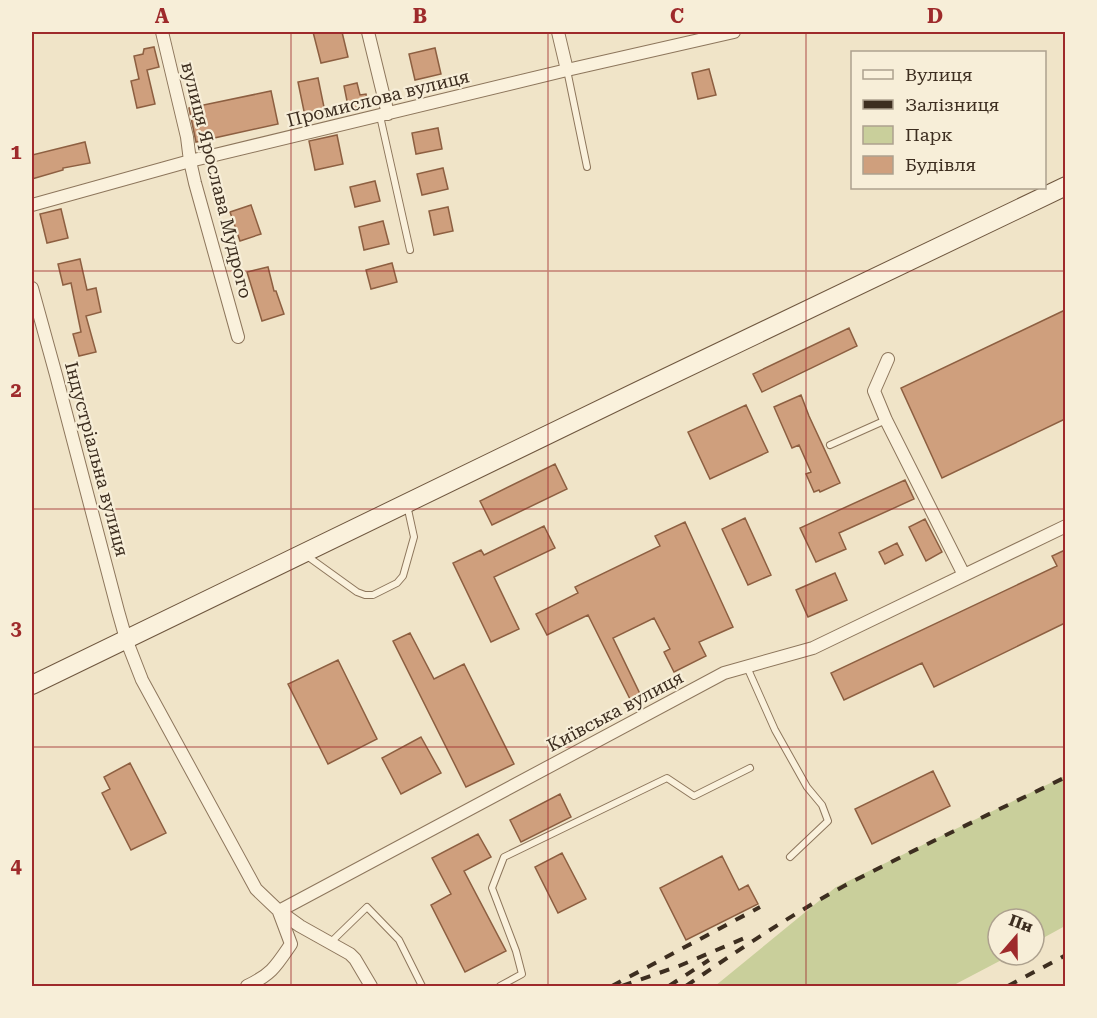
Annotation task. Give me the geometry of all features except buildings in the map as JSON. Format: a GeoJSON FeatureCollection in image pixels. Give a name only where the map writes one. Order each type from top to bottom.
{"type":"FeatureCollection","features":[{"type":"Feature","properties":{"kind":"main road"},"geometry":{"type":"LineString","coordinates":[[32,685],[1065,186]]}},
{"type":"Feature","properties":{"kind":"street","name":"вулиця Ярослава Мудрого"},"geometry":{"type":"LineString","coordinates":[[162,32],[187,136],[190,161],[238,336]]}},
{"type":"Feature","properties":{"kind":"street"},"geometry":{"type":"LineString","coordinates":[[368,32],[384,115]]}},
{"type":"Feature","properties":{"kind":"street"},"geometry":{"type":"LineString","coordinates":[[558,32],[567,70]]}},
{"type":"Feature","properties":{"kind":"street","name":"Промислова вулиця"},"geometry":{"type":"LineString","coordinates":[[32,205],[190,161],[734,32]]}},
{"type":"Feature","properties":{"kind":"street","name":"Індустріальна вулиця"},"geometry":{"type":"LineString","coordinates":[[32,288],[126,639],[142,680],[256,889],[279,911],[300,926],[344,950],[355,959],[371,987]]}},
{"type":"Feature","properties":{"kind":"street"},"geometry":{"type":"LineString","coordinates":[[888,359],[874,391],[886,420],[964,575]]}},
{"type":"Feature","properties":{"kind":"street","name":"Київська вулиця"},"geometry":{"type":"LineString","coordinates":[[279,911],[724,674],[813,648],[1065,526]]}},
{"type":"Feature","properties":{"kind":"street"},"geometry":{"type":"LineString","coordinates":[[247,987],[274,969],[291,944],[279,911]]}},
{"type":"Feature","properties":{"kind":"lane"},"geometry":{"type":"LineString","coordinates":[[567,70],[587,167]]}},
{"type":"Feature","properties":{"kind":"lane"},"geometry":{"type":"LineString","coordinates":[[384,115],[410,250]]}},
{"type":"Feature","properties":{"kind":"lane"},"geometry":{"type":"LineString","coordinates":[[830,445],[886,420]]}},
{"type":"Feature","properties":{"kind":"lane"},"geometry":{"type":"LineString","coordinates":[[304,554],[357,592],[373,595],[397,583],[403,576],[414,537],[407,504]]}},
{"type":"Feature","properties":{"kind":"lane"},"geometry":{"type":"LineString","coordinates":[[747,667],[775,730],[807,787],[822,805],[828,821],[790,857]]}},
{"type":"Feature","properties":{"kind":"lane"},"geometry":{"type":"LineString","coordinates":[[500,987],[522,974],[516,951],[492,888],[504,857],[667,778],[694,796],[750,768]]}},
{"type":"Feature","properties":{"kind":"lane"},"geometry":{"type":"LineString","coordinates":[[330,944],[367,907],[399,940],[422,987]]}},
{"type":"Feature","properties":{"kind":"green space"},"geometry":{"type":"Polygon","coordinates":[[[1065,776],[1065,926],[1046,936],[1046,907],[986,907],[986,967],[988,967],[952,986],[715,986],[836,887],[1065,776]]]}},
{"type":"Feature","properties":{"kind":"railway"},"geometry":{"type":"LineString","coordinates":[[686,986],[824,897],[1066,777]]}},
{"type":"Feature","properties":{"kind":"railway"},"geometry":{"type":"LineString","coordinates":[[612,986],[760,907]]}},
{"type":"Feature","properties":{"kind":"railway"},"geometry":{"type":"LineString","coordinates":[[622,986],[679,966],[747,937]]}},
{"type":"Feature","properties":{"kind":"railway"},"geometry":{"type":"LineString","coordinates":[[1008,986],[1066,955]]}},
{"type":"Feature","properties":{"kind":"railway"},"geometry":{"type":"LineString","coordinates":[[669,986],[709,960]]}}]}
